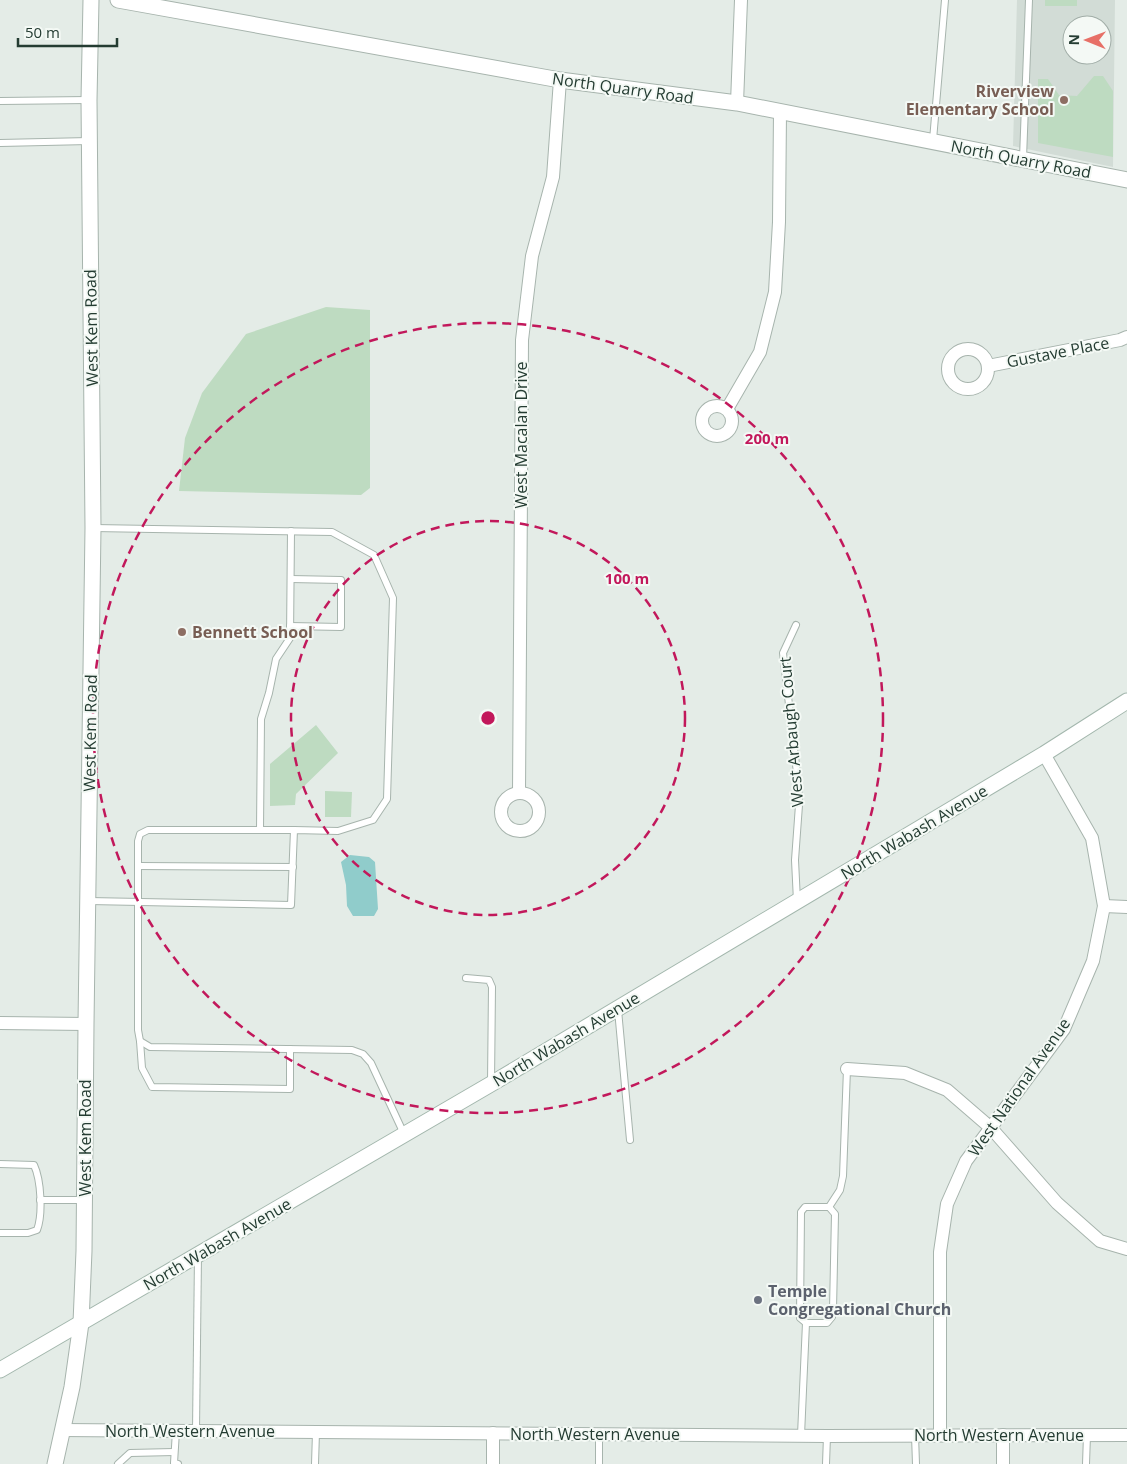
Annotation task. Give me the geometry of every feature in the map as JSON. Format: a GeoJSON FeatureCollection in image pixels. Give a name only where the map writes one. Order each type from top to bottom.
{"type":"FeatureCollection","features":[{"type":"Feature","properties":{"kind":"street","name":"West Kem Road"},"geometry":{"type":"LineString","coordinates":[[55,1464],[72,1387],[81,1323],[93,528],[88,100],[91,0]]}},
{"type":"Feature","properties":{"kind":"street","name":"North Quarry Road"},"geometry":{"type":"LineString","coordinates":[[118,0],[560,80],[738,103],[1127,180]]}},
{"type":"Feature","properties":{"kind":"street"},"geometry":{"type":"LineString","coordinates":[[738,103],[741,0]]}},
{"type":"Feature","properties":{"kind":"street","name":"West Macalan Drive"},"geometry":{"type":"LineString","coordinates":[[519,793],[522,340],[532,256],[554,177],[560,80]]}},
{"type":"Feature","properties":{"kind":"street"},"geometry":{"type":"LineString","coordinates":[[727,410],[760,352],[774,292],[779,222],[780,112]]}},
{"type":"Feature","properties":{"kind":"street","name":"Gustave Place"},"geometry":{"type":"LineString","coordinates":[[988,366],[1120,340],[1127,337]]}},
{"type":"Feature","properties":{"kind":"street","name":"North Wabash Avenue"},"geometry":{"type":"LineString","coordinates":[[3,1364],[81,1323],[491,1084],[1044,754],[1127,701]]}},
{"type":"Feature","properties":{"kind":"street","name":"West National Avenue"},"geometry":{"type":"LineString","coordinates":[[940,1435],[940,1252],[947,1204],[966,1161],[1064,1028],[1093,961],[1104,906],[1092,838],[1044,754]]}},
{"type":"Feature","properties":{"kind":"street"},"geometry":{"type":"LineString","coordinates":[[1104,906],[1127,907]]}},
{"type":"Feature","properties":{"kind":"street"},"geometry":{"type":"LineString","coordinates":[[0,1023],[86,1024]]}},
{"type":"Feature","properties":{"kind":"street"},"geometry":{"type":"LineString","coordinates":[[846,1069],[905,1073],[947,1090],[991,1128],[1057,1203],[1100,1241],[1127,1250]]}},
{"type":"Feature","properties":{"kind":"street","name":"North Western Avenue"},"geometry":{"type":"LineString","coordinates":[[62,1430],[827,1436],[1127,1435]]}},
{"type":"Feature","properties":{"kind":"street"},"geometry":{"type":"LineString","coordinates":[[493,1433],[493,1464]]}},
{"type":"Feature","properties":{"kind":"street"},"geometry":{"type":"LineString","coordinates":[[1003,1435],[1003,1464]]}},
{"type":"Feature","properties":{"kind":"lane"},"geometry":{"type":"LineString","coordinates":[[932,142],[945,0]]}},
{"type":"Feature","properties":{"kind":"lane"},"geometry":{"type":"LineString","coordinates":[[1023,159],[1029,0]]}},
{"type":"Feature","properties":{"kind":"lane"},"geometry":{"type":"LineString","coordinates":[[0,101],[88,100]]}},
{"type":"Feature","properties":{"kind":"lane"},"geometry":{"type":"LineString","coordinates":[[0,143],[89,141]]}},
{"type":"Feature","properties":{"kind":"lane"},"geometry":{"type":"LineString","coordinates":[[93,528],[332,532],[374,555],[393,598],[387,799],[373,820],[338,831],[148,830],[140,834],[138,841],[138,1030],[142,1068],[152,1087],[290,1089],[290,1049]]}},
{"type":"Feature","properties":{"kind":"lane"},"geometry":{"type":"LineString","coordinates":[[260,830],[261,719],[276,659],[290,638],[291,531]]}},
{"type":"Feature","properties":{"kind":"lane"},"geometry":{"type":"LineString","coordinates":[[290,579],[341,580],[341,626],[290,626]]}},
{"type":"Feature","properties":{"kind":"lane","name":"West Arbaugh Court"},"geometry":{"type":"LineString","coordinates":[[796,625],[783,653],[798,782],[799,806],[795,860],[797,902]]}},
{"type":"Feature","properties":{"kind":"lane"},"geometry":{"type":"LineString","coordinates":[[88,902],[291,905],[294,830]]}},
{"type":"Feature","properties":{"kind":"lane"},"geometry":{"type":"LineString","coordinates":[[138,866],[293,867]]}},
{"type":"Feature","properties":{"kind":"lane"},"geometry":{"type":"LineString","coordinates":[[466,978],[489,980],[492,988],[491,1084]]}},
{"type":"Feature","properties":{"kind":"lane"},"geometry":{"type":"LineString","coordinates":[[618,1008],[630,1140]]}},
{"type":"Feature","properties":{"kind":"lane"},"geometry":{"type":"LineString","coordinates":[[140,1041],[150,1047],[352,1050],[363,1054],[371,1063],[404,1135]]}},
{"type":"Feature","properties":{"kind":"lane"},"geometry":{"type":"LineString","coordinates":[[829,1207],[840,1190],[843,1176],[846,1069]]}},
{"type":"Feature","properties":{"kind":"lane"},"geometry":{"type":"LineString","coordinates":[[0,1164],[34,1165],[38,1173],[40,1200],[39,1223],[36,1230],[0,1233]]}},
{"type":"Feature","properties":{"kind":"lane"},"geometry":{"type":"LineString","coordinates":[[40,1200],[84,1200]]}},
{"type":"Feature","properties":{"kind":"lane"},"geometry":{"type":"LineString","coordinates":[[805,1207],[829,1207],[835,1214],[832,1317],[827,1323],[806,1323],[800,1318],[801,1212],[805,1207]]}},
{"type":"Feature","properties":{"kind":"lane"},"geometry":{"type":"LineString","coordinates":[[196,1431],[198,1255]]}},
{"type":"Feature","properties":{"kind":"lane"},"geometry":{"type":"LineString","coordinates":[[801,1435],[806,1323]]}},
{"type":"Feature","properties":{"kind":"lane"},"geometry":{"type":"LineString","coordinates":[[176,1431],[174,1463],[178,1464]]}},
{"type":"Feature","properties":{"kind":"lane"},"geometry":{"type":"LineString","coordinates":[[315,1464],[316,1432]]}},
{"type":"Feature","properties":{"kind":"lane"},"geometry":{"type":"LineString","coordinates":[[599,1434],[599,1464]]}},
{"type":"Feature","properties":{"kind":"lane"},"geometry":{"type":"LineString","coordinates":[[915,1435],[916,1464]]}},
{"type":"Feature","properties":{"kind":"lane"},"geometry":{"type":"LineString","coordinates":[[1086,1464],[1087,1435]]}},
{"type":"Feature","properties":{"kind":"lane"},"geometry":{"type":"LineString","coordinates":[[826,1464],[827,1436]]}},
{"type":"Feature","properties":{"kind":"lane"},"geometry":{"type":"LineString","coordinates":[[118,1464],[130,1453],[174,1452]]}},
{"type":"Feature","properties":{"kind":"shaded area","name":"Riverview Elementary School"},"geometry":{"type":"Polygon","coordinates":[[[1017,0],[1115,0],[1113,167],[1013,146],[1017,0]]]}},
{"type":"Feature","properties":{"kind":"green space"},"geometry":{"type":"Polygon","coordinates":[[[1045,0],[1077,0],[1077,6],[1045,6],[1045,0]]]}},
{"type":"Feature","properties":{"kind":"green space"},"geometry":{"type":"Polygon","coordinates":[[[1094,76],[1103,76],[1113,91],[1113,157],[1038,143],[1038,79],[1048,79],[1059,95],[1077,96],[1094,76]]]}},
{"type":"Feature","properties":{"kind":"green space"},"geometry":{"type":"Polygon","coordinates":[[[326,307],[370,310],[370,488],[361,495],[179,491],[185,438],[202,393],[246,334],[326,307]]]}},
{"type":"Feature","properties":{"kind":"green space"},"geometry":{"type":"Polygon","coordinates":[[[316,725],[338,753],[296,794],[295,805],[270,806],[270,764],[316,725]]]}},
{"type":"Feature","properties":{"kind":"green space"},"geometry":{"type":"Polygon","coordinates":[[[325,791],[352,792],[351,817],[325,817],[325,791]]]}},
{"type":"Feature","properties":{"kind":"water"},"geometry":{"type":"Polygon","coordinates":[[[350,855],[369,857],[375,862],[378,909],[374,916],[353,916],[347,906],[346,885],[341,862],[350,855]]]}},
{"type":"Feature","properties":{"kind":"place","name":"Riverview Elementary School"},"geometry":{"type":"Point","coordinates":[1064,100]}},
{"type":"Feature","properties":{"kind":"place","name":"Bennett School"},"geometry":{"type":"Point","coordinates":[182,632]}},
{"type":"Feature","properties":{"kind":"place","name":"Temple Congregational Church"},"geometry":{"type":"Point","coordinates":[758,1300]}}]}
